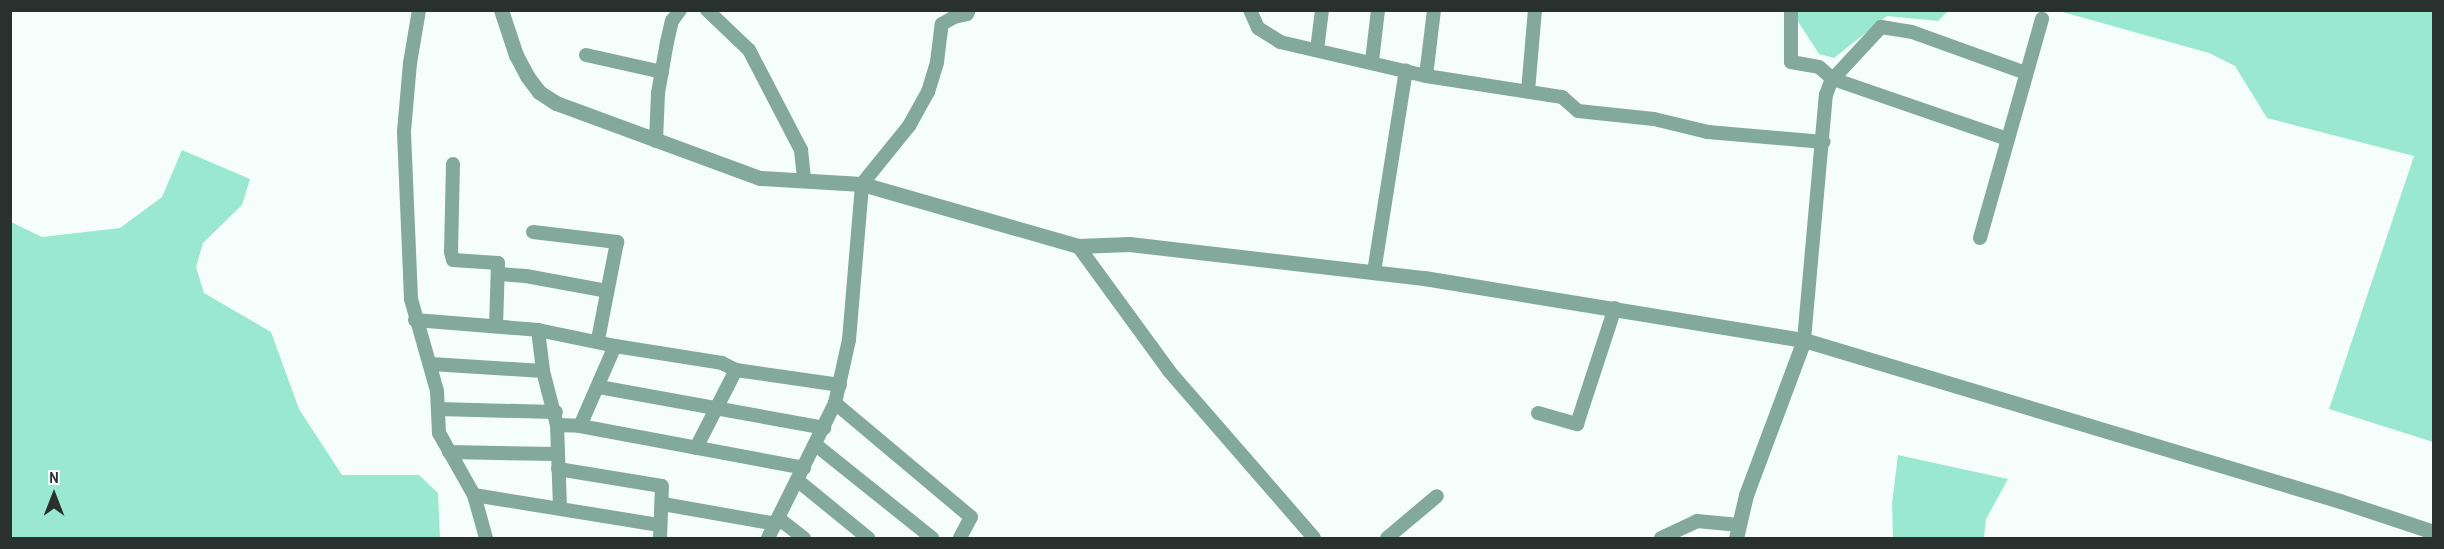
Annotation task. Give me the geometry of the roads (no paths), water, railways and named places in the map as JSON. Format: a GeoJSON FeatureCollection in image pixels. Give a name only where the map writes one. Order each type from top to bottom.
{"type":"FeatureCollection","features":[{"type":"Feature","properties":{"kind":"street"},"geometry":{"type":"LineString","coordinates":[[419,10],[410,63],[404,132],[408,253],[415,320],[431,364],[438,409],[439,434],[474,495],[486,538]]}},
{"type":"Feature","properties":{"kind":"street"},"geometry":{"type":"LineString","coordinates":[[501,10],[516,55],[539,92],[556,103],[760,178],[862,184],[1078,246],[1129,244],[1374,272],[1615,308],[1804,340],[2340,501],[2433,532]]}},
{"type":"Feature","properties":{"kind":"street"},"geometry":{"type":"LineString","coordinates":[[656,141],[662,72],[672,21],[680,10]]}},
{"type":"Feature","properties":{"kind":"street"},"geometry":{"type":"LineString","coordinates":[[707,10],[750,50],[801,150],[804,181]]}},
{"type":"Feature","properties":{"kind":"street"},"geometry":{"type":"LineString","coordinates":[[768,538],[824,428],[840,385],[850,331],[862,184],[909,126],[928,92],[937,62],[942,24],[954,17],[967,14],[969,10]]}},
{"type":"Feature","properties":{"kind":"street"},"geometry":{"type":"LineString","coordinates":[[1250,10],[1258,28],[1280,42],[1372,61],[1426,76],[1562,97],[1578,111],[1654,119],[1708,132],[1824,142]]}},
{"type":"Feature","properties":{"kind":"street"},"geometry":{"type":"LineString","coordinates":[[1317,50],[1322,10]]}},
{"type":"Feature","properties":{"kind":"street"},"geometry":{"type":"LineString","coordinates":[[1372,61],[1378,10]]}},
{"type":"Feature","properties":{"kind":"street"},"geometry":{"type":"LineString","coordinates":[[1426,76],[1434,10]]}},
{"type":"Feature","properties":{"kind":"street"},"geometry":{"type":"LineString","coordinates":[[1527,91],[1535,10]]}},
{"type":"Feature","properties":{"kind":"street"},"geometry":{"type":"LineString","coordinates":[[1791,10],[1791,62],[1819,67],[1833,79],[2007,139]]}},
{"type":"Feature","properties":{"kind":"street"},"geometry":{"type":"LineString","coordinates":[[1980,238],[2042,19]]}},
{"type":"Feature","properties":{"kind":"street"},"geometry":{"type":"LineString","coordinates":[[1661,538],[1697,521],[1737,532],[1746,495],[1804,340],[1824,142],[1826,95],[1833,79],[1881,27],[1912,33],[2026,73]]}},
{"type":"Feature","properties":{"kind":"street"},"geometry":{"type":"LineString","coordinates":[[586,55],[662,72]]}},
{"type":"Feature","properties":{"kind":"street"},"geometry":{"type":"LineString","coordinates":[[1374,272],[1406,71]]}},
{"type":"Feature","properties":{"kind":"street"},"geometry":{"type":"LineString","coordinates":[[453,164],[451,252],[453,260],[498,262],[496,325]]}},
{"type":"Feature","properties":{"kind":"street"},"geometry":{"type":"LineString","coordinates":[[533,231],[617,242],[598,340]]}},
{"type":"Feature","properties":{"kind":"street"},"geometry":{"type":"LineString","coordinates":[[1078,246],[1169,371],[1314,538]]}},
{"type":"Feature","properties":{"kind":"street"},"geometry":{"type":"LineString","coordinates":[[498,274],[526,276],[607,291]]}},
{"type":"Feature","properties":{"kind":"street"},"geometry":{"type":"LineString","coordinates":[[1538,413],[1577,424],[1615,308]]}},
{"type":"Feature","properties":{"kind":"street"},"geometry":{"type":"LineString","coordinates":[[415,320],[538,330],[598,340],[615,346],[722,363],[736,370],[840,385]]}},
{"type":"Feature","properties":{"kind":"street"},"geometry":{"type":"LineString","coordinates":[[538,330],[543,371],[557,418],[560,508]]}},
{"type":"Feature","properties":{"kind":"street"},"geometry":{"type":"LineString","coordinates":[[580,426],[615,346]]}},
{"type":"Feature","properties":{"kind":"street"},"geometry":{"type":"LineString","coordinates":[[431,364],[543,371]]}},
{"type":"Feature","properties":{"kind":"street"},"geometry":{"type":"LineString","coordinates":[[696,448],[736,370]]}},
{"type":"Feature","properties":{"kind":"street"},"geometry":{"type":"LineString","coordinates":[[599,387],[824,428]]}},
{"type":"Feature","properties":{"kind":"street"},"geometry":{"type":"LineString","coordinates":[[835,403],[971,517],[960,538]]}},
{"type":"Feature","properties":{"kind":"street"},"geometry":{"type":"LineString","coordinates":[[438,409],[557,418],[580,426],[696,448],[801,474],[868,538]]}},
{"type":"Feature","properties":{"kind":"street"},"geometry":{"type":"LineString","coordinates":[[816,445],[932,538]]}},
{"type":"Feature","properties":{"kind":"street"},"geometry":{"type":"LineString","coordinates":[[449,452],[558,462],[662,486],[660,532],[560,508],[474,495]]}},
{"type":"Feature","properties":{"kind":"street"},"geometry":{"type":"LineString","coordinates":[[1387,538],[1437,496]]}},
{"type":"Feature","properties":{"kind":"street"},"geometry":{"type":"LineString","coordinates":[[663,504],[777,521],[804,538]]}}]}
